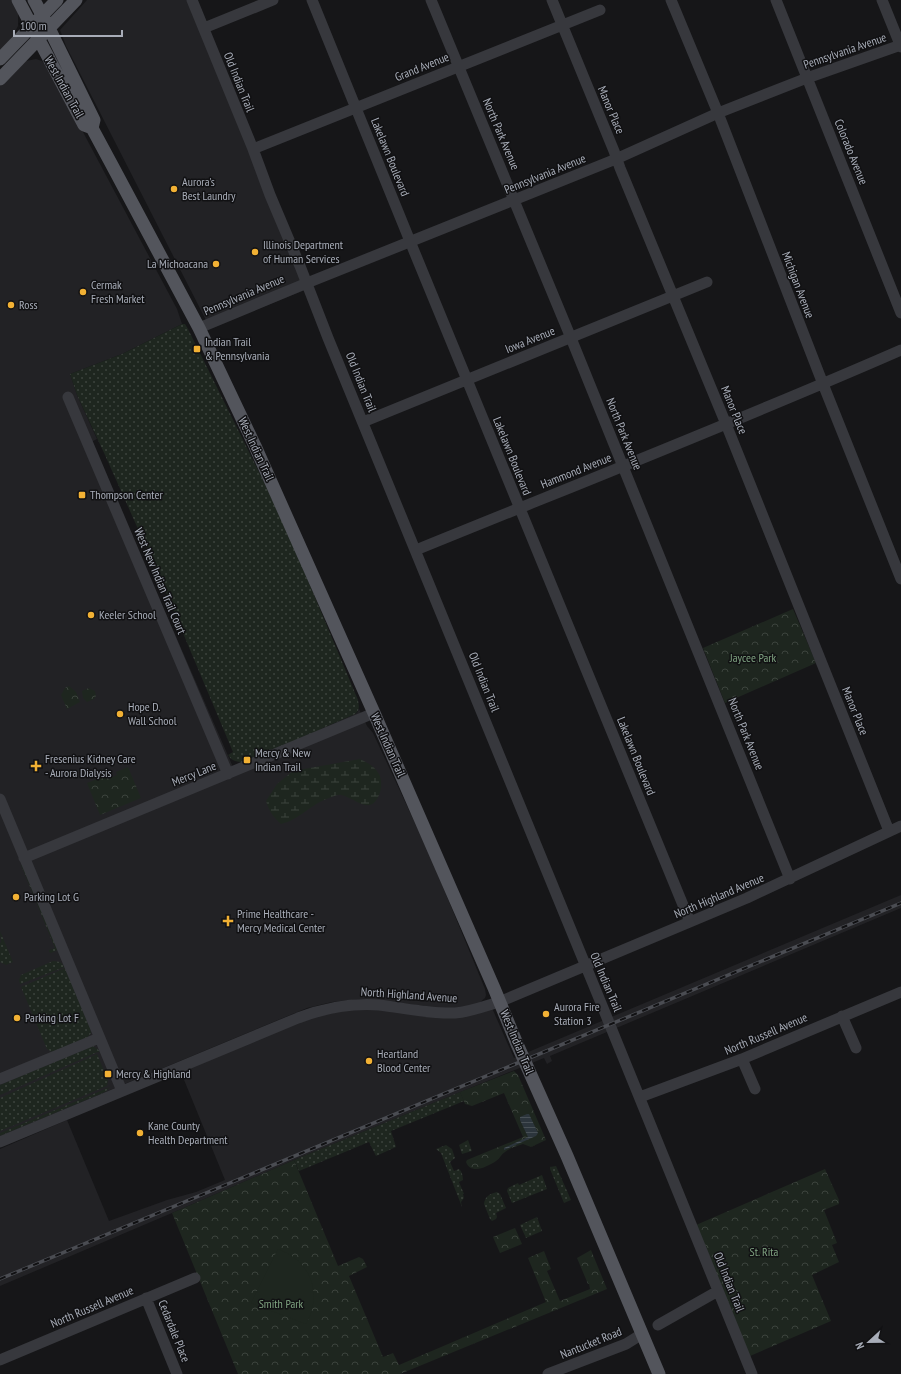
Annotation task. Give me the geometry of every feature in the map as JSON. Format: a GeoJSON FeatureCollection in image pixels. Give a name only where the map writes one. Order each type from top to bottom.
{"type":"FeatureCollection","features":[{"type":"Feature","properties":{"kind":"main road","name":"West Indian Trail"},"geometry":{"type":"LineString","coordinates":[[18,0],[84,125],[92,128],[199,328],[258,453],[374,713],[499,1002],[568,1156],[659,1374]]}},
{"type":"Feature","properties":{"kind":"main road","name":"West Indian Trail"},"geometry":{"type":"LineString","coordinates":[[34,0],[94,120],[92,128]]}},
{"type":"Feature","properties":{"kind":"main road"},"geometry":{"type":"LineString","coordinates":[[0,59],[56,0]]}},
{"type":"Feature","properties":{"kind":"main road"},"geometry":{"type":"LineString","coordinates":[[0,79],[76,0]]}},
{"type":"Feature","properties":{"kind":"street","name":"Old Indian Trail"},"geometry":{"type":"LineString","coordinates":[[192,0],[253,149],[268,190],[752,1374]]}},
{"type":"Feature","properties":{"kind":"street"},"geometry":{"type":"LineString","coordinates":[[204,28],[273,0]]}},
{"type":"Feature","properties":{"kind":"street","name":"Lakelawn Boulevard"},"geometry":{"type":"LineString","coordinates":[[312,0],[690,922]]}},
{"type":"Feature","properties":{"kind":"street","name":"North Park Avenue"},"geometry":{"type":"LineString","coordinates":[[431,0],[623,466],[790,879]]}},
{"type":"Feature","properties":{"kind":"street","name":"Manor Place"},"geometry":{"type":"LineString","coordinates":[[552,0],[672,296],[726,424],[889,831]]}},
{"type":"Feature","properties":{"kind":"street","name":"Michigan Avenue"},"geometry":{"type":"LineString","coordinates":[[671,0],[718,113],[823,384],[901,579]]}},
{"type":"Feature","properties":{"kind":"street","name":"Colorado Avenue"},"geometry":{"type":"LineString","coordinates":[[776,0],[901,313]]}},
{"type":"Feature","properties":{"kind":"street"},"geometry":{"type":"LineString","coordinates":[[882,0],[901,46]]}},
{"type":"Feature","properties":{"kind":"street","name":"Grand Avenue"},"geometry":{"type":"LineString","coordinates":[[253,149],[600,10]]}},
{"type":"Feature","properties":{"kind":"street","name":"Pennsylvania Avenue"},"geometry":{"type":"LineString","coordinates":[[199,328],[616,159],[718,113],[807,78],[901,46]]}},
{"type":"Feature","properties":{"kind":"street","name":"Iowa Avenue"},"geometry":{"type":"LineString","coordinates":[[363,422],[707,282]]}},
{"type":"Feature","properties":{"kind":"street","name":"Hammond Avenue"},"geometry":{"type":"LineString","coordinates":[[416,550],[823,384],[901,350]]}},
{"type":"Feature","properties":{"kind":"street","name":"West New Indian Trail Court"},"geometry":{"type":"LineString","coordinates":[[68,397],[228,774]]}},
{"type":"Feature","properties":{"kind":"street","name":"Mercy Lane"},"geometry":{"type":"LineString","coordinates":[[24,858],[374,713]]}},
{"type":"Feature","properties":{"kind":"street"},"geometry":{"type":"LineString","coordinates":[[0,800],[122,1091]]}},
{"type":"Feature","properties":{"kind":"street","name":"North Highland Avenue"},"geometry":{"type":"LineString","coordinates":[[0,1142],[318,1011],[357,1004],[456,1013],[474,1010],[499,1002],[790,879],[901,826]]}},
{"type":"Feature","properties":{"kind":"street","name":"North Russell Avenue"},"geometry":{"type":"LineString","coordinates":[[640,1097],[742,1059],[901,992]]}},
{"type":"Feature","properties":{"kind":"street"},"geometry":{"type":"LineString","coordinates":[[842,1016],[856,1048]]}},
{"type":"Feature","properties":{"kind":"street"},"geometry":{"type":"LineString","coordinates":[[0,1079],[99,1038]]}},
{"type":"Feature","properties":{"kind":"street"},"geometry":{"type":"LineString","coordinates":[[742,1059],[755,1089]]}},
{"type":"Feature","properties":{"kind":"street","name":"North Russell Avenue"},"geometry":{"type":"LineString","coordinates":[[0,1360],[195,1278]]}},
{"type":"Feature","properties":{"kind":"street"},"geometry":{"type":"LineString","coordinates":[[658,1325],[718,1291]]}},
{"type":"Feature","properties":{"kind":"street","name":"Cedardale Place"},"geometry":{"type":"LineString","coordinates":[[146,1298],[177,1374]]}},
{"type":"Feature","properties":{"kind":"street","name":"Nantucket Road"},"geometry":{"type":"LineString","coordinates":[[548,1374],[626,1344],[642,1334]]}},
{"type":"Feature","properties":{"kind":"shaded area"},"geometry":{"type":"Polygon","coordinates":[[[0,0],[11,0],[18,13],[18,26],[8,45],[0,53],[0,0]]]}},
{"type":"Feature","properties":{"kind":"shaded area"},"geometry":{"type":"Polygon","coordinates":[[[87,0],[188,0],[305,290],[210,328],[66,46],[60,30],[87,0]]]}},
{"type":"Feature","properties":{"kind":"shaded area"},"geometry":{"type":"Polygon","coordinates":[[[36,59],[42,61],[50,70],[177,309],[182,324],[122,354],[70,374],[77,395],[97,439],[91,442],[156,595],[167,616],[233,767],[312,735],[323,728],[357,713],[359,709],[367,726],[373,733],[429,853],[485,989],[486,995],[485,998],[478,1004],[452,1009],[361,999],[332,1002],[307,1008],[0,1136],[0,86],[26,61],[36,59]]]}},
{"type":"Feature","properties":{"kind":"shaded area"},"geometry":{"type":"Polygon","coordinates":[[[901,895],[901,908],[550,1056],[552,1061],[547,1064],[544,1058],[294,1160],[0,1286],[0,1149],[67,1120],[109,1221],[167,1200],[196,1192],[225,1180],[180,1070],[304,1019],[353,1009],[492,1008],[514,1058],[901,895]]]}},
{"type":"Feature","properties":{"kind":"shaded area"},"geometry":{"type":"Polygon","coordinates":[[[529,1114],[538,1133],[536,1136],[504,1150],[504,1148],[528,1137],[520,1120],[520,1117],[529,1114]]]}},
{"type":"Feature","properties":{"kind":"green space"},"geometry":{"type":"Polygon","coordinates":[[[182,324],[185,324],[188,329],[291,540],[359,704],[355,714],[323,728],[312,735],[243,762],[234,761],[228,755],[233,752],[159,576],[77,395],[70,374],[122,354],[182,324]]]}},
{"type":"Feature","properties":{"kind":"green space","name":"Jaycee Park"},"geometry":{"type":"Polygon","coordinates":[[[793,609],[816,663],[725,703],[703,648],[793,609]]]}},
{"type":"Feature","properties":{"kind":"green space"},"geometry":{"type":"Polygon","coordinates":[[[69,686],[76,692],[80,702],[67,709],[61,695],[65,688],[69,686]]]}},
{"type":"Feature","properties":{"kind":"green space"},"geometry":{"type":"Polygon","coordinates":[[[89,688],[95,691],[96,696],[94,699],[87,702],[83,698],[82,691],[89,688]]]}},
{"type":"Feature","properties":{"kind":"green space"},"geometry":{"type":"Polygon","coordinates":[[[360,759],[375,769],[381,779],[379,795],[371,805],[362,804],[346,796],[338,795],[316,804],[294,819],[281,824],[270,811],[266,801],[277,784],[293,771],[360,759]]]}},
{"type":"Feature","properties":{"kind":"green space"},"geometry":{"type":"Polygon","coordinates":[[[128,767],[141,798],[100,815],[87,783],[107,775],[108,779],[117,775],[116,772],[128,767]]]}},
{"type":"Feature","properties":{"kind":"green space"},"geometry":{"type":"Polygon","coordinates":[[[21,865],[57,948],[57,950],[51,953],[49,950],[55,948],[21,865]]]}},
{"type":"Feature","properties":{"kind":"green space"},"geometry":{"type":"Polygon","coordinates":[[[0,931],[13,962],[6,965],[0,962],[0,931]]]}},
{"type":"Feature","properties":{"kind":"green space"},"geometry":{"type":"Polygon","coordinates":[[[53,961],[60,962],[65,967],[20,984],[19,980],[21,975],[53,961]]]}},
{"type":"Feature","properties":{"kind":"green space"},"geometry":{"type":"Polygon","coordinates":[[[65,968],[91,1033],[87,1038],[52,1052],[47,1049],[21,987],[65,968]]]}},
{"type":"Feature","properties":{"kind":"green space"},"geometry":{"type":"Polygon","coordinates":[[[93,1046],[100,1051],[0,1095],[0,1085],[93,1046]]]}},
{"type":"Feature","properties":{"kind":"green space"},"geometry":{"type":"Polygon","coordinates":[[[97,1054],[108,1080],[107,1086],[0,1131],[0,1098],[97,1054]]]}},
{"type":"Feature","properties":{"kind":"green space"},"geometry":{"type":"Polygon","coordinates":[[[514,1071],[518,1075],[546,1140],[531,1147],[523,1144],[516,1146],[509,1149],[488,1166],[480,1169],[472,1168],[468,1166],[466,1162],[467,1160],[523,1137],[504,1093],[472,1106],[465,1104],[460,1092],[514,1071]]]}},
{"type":"Feature","properties":{"kind":"green space"},"geometry":{"type":"Polygon","coordinates":[[[110,1087],[105,1092],[0,1136],[0,1133],[110,1087]]]}},
{"type":"Feature","properties":{"kind":"green space"},"geometry":{"type":"Polygon","coordinates":[[[460,1092],[464,1101],[391,1131],[396,1147],[376,1156],[369,1142],[299,1171],[294,1160],[460,1092]]]}},
{"type":"Feature","properties":{"kind":"green space"},"geometry":{"type":"Polygon","coordinates":[[[468,1140],[472,1151],[462,1154],[459,1145],[468,1140]]]}},
{"type":"Feature","properties":{"kind":"green space"},"geometry":{"type":"Polygon","coordinates":[[[446,1145],[452,1149],[455,1158],[450,1162],[454,1171],[459,1169],[462,1174],[463,1180],[459,1182],[464,1194],[464,1198],[461,1202],[462,1207],[441,1153],[436,1149],[446,1145]]]}},
{"type":"Feature","properties":{"kind":"green space","name":"Smith Park"},"geometry":{"type":"Polygon","coordinates":[[[294,1160],[338,1266],[359,1257],[363,1259],[367,1267],[349,1276],[383,1357],[393,1353],[399,1365],[546,1302],[528,1258],[544,1251],[551,1269],[547,1271],[560,1301],[590,1289],[577,1258],[591,1250],[607,1289],[400,1374],[238,1374],[172,1213],[294,1160]]]}},
{"type":"Feature","properties":{"kind":"green space"},"geometry":{"type":"Polygon","coordinates":[[[556,1166],[571,1200],[564,1203],[550,1169],[550,1167],[556,1166]]]}},
{"type":"Feature","properties":{"kind":"green space","name":"St. Rita"},"geometry":{"type":"Polygon","coordinates":[[[825,1169],[839,1200],[839,1204],[824,1210],[837,1243],[832,1245],[839,1262],[812,1275],[831,1321],[750,1356],[696,1225],[825,1169]]]}},
{"type":"Feature","properties":{"kind":"green space"},"geometry":{"type":"Polygon","coordinates":[[[542,1175],[547,1189],[512,1203],[507,1191],[508,1188],[542,1175]]]}},
{"type":"Feature","properties":{"kind":"green space"},"geometry":{"type":"Polygon","coordinates":[[[497,1192],[500,1194],[506,1208],[496,1213],[496,1219],[492,1221],[484,1204],[485,1199],[488,1196],[497,1192]]]}},
{"type":"Feature","properties":{"kind":"green space"},"geometry":{"type":"Polygon","coordinates":[[[537,1217],[542,1231],[526,1238],[520,1225],[537,1217]]]}},
{"type":"Feature","properties":{"kind":"green space"},"geometry":{"type":"Polygon","coordinates":[[[515,1228],[522,1244],[500,1253],[493,1237],[515,1228]]]}},
{"type":"Feature","properties":{"kind":"green space"},"geometry":{"type":"Polygon","coordinates":[[[278,1249],[289,1254],[299,1262],[306,1270],[311,1280],[313,1301],[311,1313],[306,1324],[251,1303],[278,1249]]]}},
{"type":"Feature","properties":{"kind":"railway"},"geometry":{"type":"LineString","coordinates":[[0,1279],[901,903]]}},
{"type":"Feature","properties":{"kind":"place","name":"Aurora's Best Laundry"},"geometry":{"type":"Point","coordinates":[174,189]}},
{"type":"Feature","properties":{"kind":"place","name":"Illinois Department of Human Services"},"geometry":{"type":"Point","coordinates":[255,252]}},
{"type":"Feature","properties":{"kind":"place","name":"La Michoacana"},"geometry":{"type":"Point","coordinates":[216,264]}},
{"type":"Feature","properties":{"kind":"place","name":"Cermak Fresh Market"},"geometry":{"type":"Point","coordinates":[83,292]}},
{"type":"Feature","properties":{"kind":"place","name":"Ross"},"geometry":{"type":"Point","coordinates":[11,305]}},
{"type":"Feature","properties":{"kind":"place","name":"Indian Trail & Pennsylvania"},"geometry":{"type":"Point","coordinates":[197,349]}},
{"type":"Feature","properties":{"kind":"place","name":"Thompson Center"},"geometry":{"type":"Point","coordinates":[82,495]}},
{"type":"Feature","properties":{"kind":"place","name":"Keeler School"},"geometry":{"type":"Point","coordinates":[91,615]}},
{"type":"Feature","properties":{"kind":"place","name":"Hope D. Wall School"},"geometry":{"type":"Point","coordinates":[120,714]}},
{"type":"Feature","properties":{"kind":"place","name":"Mercy & New Indian Trail"},"geometry":{"type":"Point","coordinates":[247,760]}},
{"type":"Feature","properties":{"kind":"place","name":"Fresenius Kidney Care - Aurora Dialysis"},"geometry":{"type":"Point","coordinates":[36,766]}},
{"type":"Feature","properties":{"kind":"place","name":"Parking Lot G"},"geometry":{"type":"Point","coordinates":[16,897]}},
{"type":"Feature","properties":{"kind":"place","name":"Prime Healthcare - Mercy Medical Center"},"geometry":{"type":"Point","coordinates":[228,921]}},
{"type":"Feature","properties":{"kind":"place","name":"Aurora Fire Station 3"},"geometry":{"type":"Point","coordinates":[546,1014]}},
{"type":"Feature","properties":{"kind":"place","name":"Parking Lot F"},"geometry":{"type":"Point","coordinates":[17,1018]}},
{"type":"Feature","properties":{"kind":"place","name":"Heartland Blood Center"},"geometry":{"type":"Point","coordinates":[369,1061]}},
{"type":"Feature","properties":{"kind":"place","name":"Mercy & Highland"},"geometry":{"type":"Point","coordinates":[108,1074]}},
{"type":"Feature","properties":{"kind":"place","name":"Kane County Health Department"},"geometry":{"type":"Point","coordinates":[140,1133]}}]}
